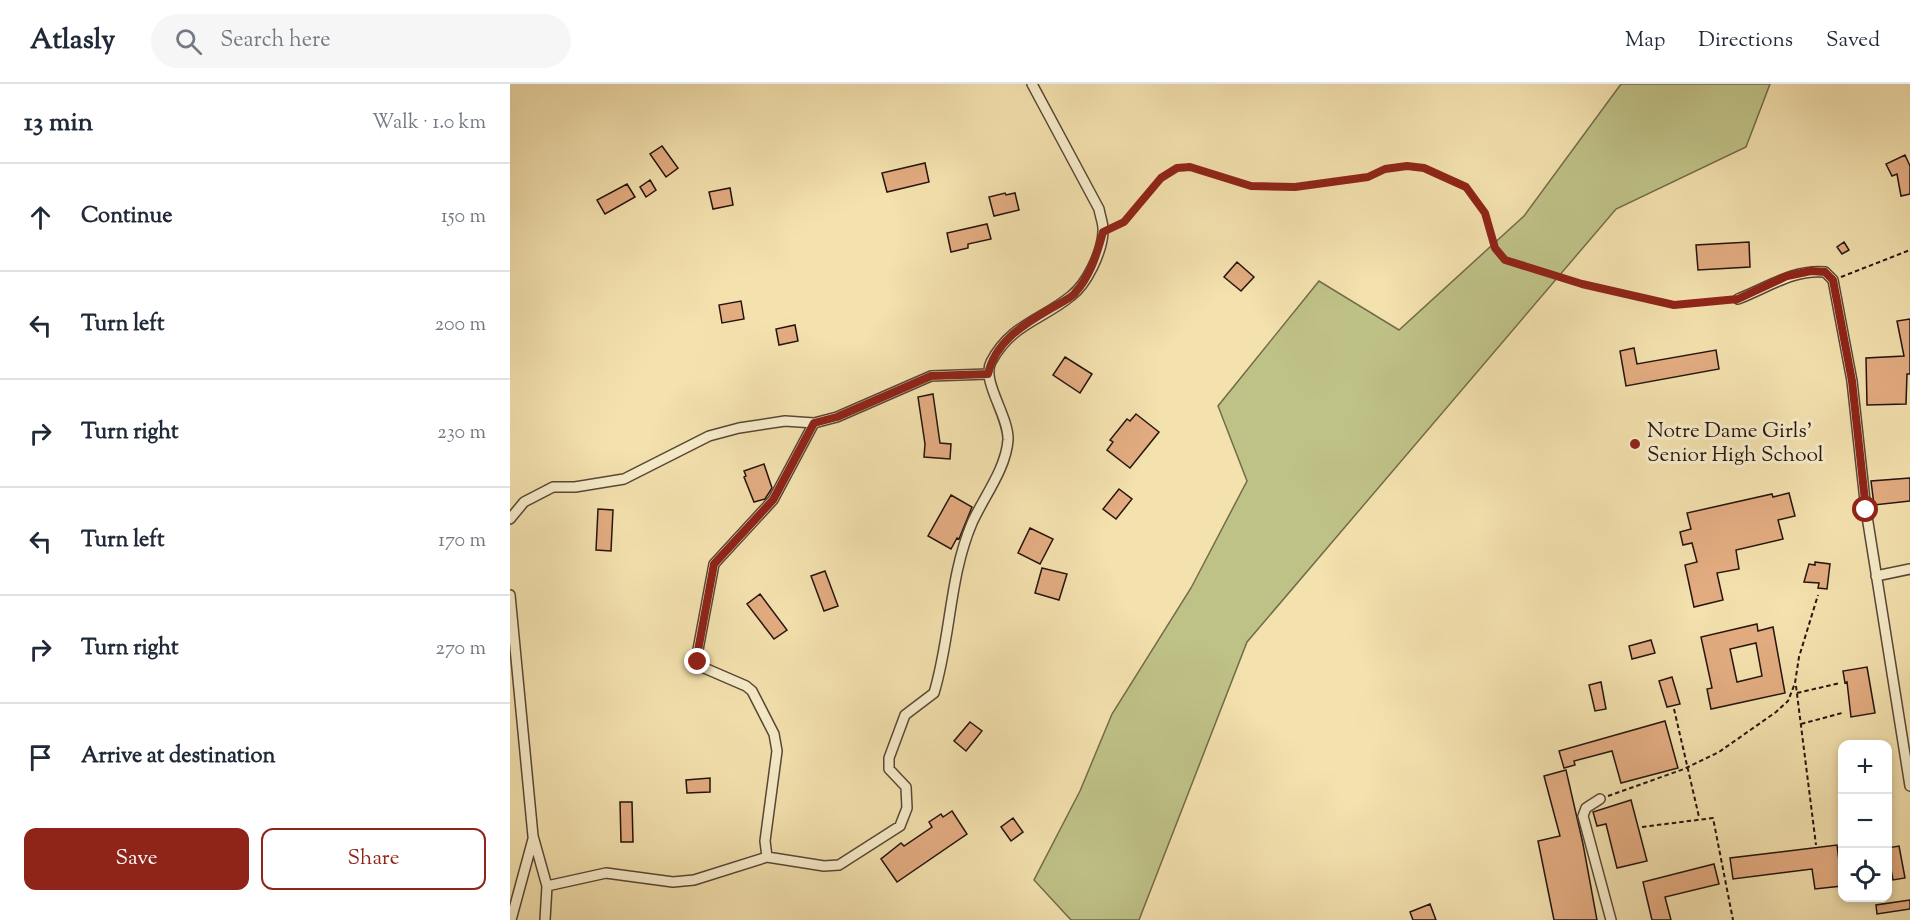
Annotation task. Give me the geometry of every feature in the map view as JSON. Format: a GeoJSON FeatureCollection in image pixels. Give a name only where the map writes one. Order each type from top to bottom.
{"type":"FeatureCollection","features":[{"type":"Feature","properties":{"kind":"street"},"geometry":{"type":"LineString","coordinates":[[547,886],[606,873],[673,882],[694,880],[767,857],[825,866],[839,865],[900,826],[908,808],[906,788],[889,769],[889,758],[905,715],[934,693],[958,563],[971,524],[1003,460],[1008,440],[1005,418],[988,374],[990,363],[1009,337],[1028,321],[1072,296],[1095,262],[1103,232],[1099,209],[1032,85]]}},
{"type":"Feature","properties":{"kind":"street"},"geometry":{"type":"LineString","coordinates":[[1738,299],[1787,276],[1811,271],[1825,272],[1833,280],[1852,381],[1876,576],[1910,786]]}},
{"type":"Feature","properties":{"kind":"street"},"geometry":{"type":"LineString","coordinates":[[510,519],[524,502],[553,487],[575,487],[624,479],[709,436],[739,428],[785,421],[814,423],[846,414],[931,376],[988,374]]}},
{"type":"Feature","properties":{"kind":"street"},"geometry":{"type":"LineString","coordinates":[[767,857],[765,841],[777,751],[774,734],[752,691],[746,686],[702,667],[697,656],[714,564],[773,500],[814,423]]}},
{"type":"Feature","properties":{"kind":"street"},"geometry":{"type":"LineString","coordinates":[[1876,576],[1910,569]]}},
{"type":"Feature","properties":{"kind":"street"},"geometry":{"type":"LineString","coordinates":[[510,595],[533,836],[547,886],[545,920]]}},
{"type":"Feature","properties":{"kind":"street"},"geometry":{"type":"LineString","coordinates":[[1600,799],[1586,808],[1583,816],[1611,920]]}},
{"type":"Feature","properties":{"kind":"street"},"geometry":{"type":"LineString","coordinates":[[511,920],[533,836]]}},
{"type":"Feature","properties":{"kind":"path"},"geometry":{"type":"LineString","coordinates":[[1103,232],[1124,222],[1161,178],[1177,168],[1190,167],[1251,186],[1295,187],[1368,177],[1385,169],[1407,166],[1424,168],[1466,187],[1485,213],[1495,248],[1505,260],[1582,284],[1674,305],[1738,299]]}},
{"type":"Feature","properties":{"kind":"path"},"geometry":{"type":"LineString","coordinates":[[1833,280],[1910,250]]}},
{"type":"Feature","properties":{"kind":"path"},"geometry":{"type":"LineString","coordinates":[[1816,845],[1796,683],[1799,657],[1818,595]]}},
{"type":"Feature","properties":{"kind":"path"},"geometry":{"type":"LineString","coordinates":[[1600,799],[1686,768],[1719,752],[1776,712],[1788,701],[1796,683]]}},
{"type":"Feature","properties":{"kind":"path"},"geometry":{"type":"LineString","coordinates":[[1797,693],[1840,683]]}},
{"type":"Feature","properties":{"kind":"path"},"geometry":{"type":"LineString","coordinates":[[1674,709],[1699,819]]}},
{"type":"Feature","properties":{"kind":"path"},"geometry":{"type":"LineString","coordinates":[[1801,724],[1842,713]]}},
{"type":"Feature","properties":{"kind":"path"},"geometry":{"type":"LineString","coordinates":[[1642,827],[1713,818],[1733,920]]}},
{"type":"Feature","properties":{"kind":"green space"},"geometry":{"type":"Polygon","coordinates":[[[1621,84],[1770,84],[1746,147],[1616,209],[1247,642],[1139,920],[1071,920],[1034,880],[1080,791],[1112,714],[1191,588],[1247,481],[1218,406],[1319,281],[1399,330],[1524,216],[1621,84]]]}},
{"type":"Feature","properties":{"kind":"building"},"geometry":{"type":"Polygon","coordinates":[[[662,146],[678,168],[666,177],[650,154],[662,146]]]}},
{"type":"Feature","properties":{"kind":"building"},"geometry":{"type":"Polygon","coordinates":[[[1905,155],[1910,166],[1910,194],[1901,196],[1897,174],[1892,176],[1886,164],[1905,155]]]}},
{"type":"Feature","properties":{"kind":"building"},"geometry":{"type":"Polygon","coordinates":[[[925,163],[929,182],[887,192],[882,173],[925,163]]]}},
{"type":"Feature","properties":{"kind":"building"},"geometry":{"type":"Polygon","coordinates":[[[650,180],[656,190],[646,197],[640,187],[650,180]]]}},
{"type":"Feature","properties":{"kind":"building"},"geometry":{"type":"Polygon","coordinates":[[[627,184],[635,197],[605,214],[597,200],[627,184]]]}},
{"type":"Feature","properties":{"kind":"building"},"geometry":{"type":"Polygon","coordinates":[[[730,188],[733,205],[713,209],[709,192],[730,188]]]}},
{"type":"Feature","properties":{"kind":"building"},"geometry":{"type":"Polygon","coordinates":[[[1005,193],[1006,195],[1015,193],[1019,210],[994,216],[989,197],[1005,193]]]}},
{"type":"Feature","properties":{"kind":"building"},"geometry":{"type":"Polygon","coordinates":[[[987,224],[991,239],[968,244],[968,248],[951,252],[947,233],[987,224]]]}},
{"type":"Feature","properties":{"kind":"building"},"geometry":{"type":"Polygon","coordinates":[[[1749,242],[1750,267],[1698,270],[1696,245],[1749,242]]]}},
{"type":"Feature","properties":{"kind":"building"},"geometry":{"type":"Polygon","coordinates":[[[1844,242],[1849,250],[1842,254],[1837,247],[1844,242]]]}},
{"type":"Feature","properties":{"kind":"building"},"geometry":{"type":"Polygon","coordinates":[[[1237,262],[1254,277],[1241,291],[1224,277],[1237,262]]]}},
{"type":"Feature","properties":{"kind":"building"},"geometry":{"type":"Polygon","coordinates":[[[741,301],[744,319],[722,323],[719,305],[741,301]]]}},
{"type":"Feature","properties":{"kind":"building"},"geometry":{"type":"Polygon","coordinates":[[[1910,319],[1910,374],[1907,374],[1906,404],[1867,405],[1866,358],[1904,356],[1897,321],[1910,319]]]}},
{"type":"Feature","properties":{"kind":"building"},"geometry":{"type":"Polygon","coordinates":[[[795,325],[798,341],[779,345],[776,329],[795,325]]]}},
{"type":"Feature","properties":{"kind":"building"},"geometry":{"type":"Polygon","coordinates":[[[1634,348],[1637,364],[1716,350],[1719,369],[1626,386],[1620,351],[1634,348]]]}},
{"type":"Feature","properties":{"kind":"building"},"geometry":{"type":"Polygon","coordinates":[[[1065,357],[1092,374],[1080,393],[1053,375],[1065,357]]]}},
{"type":"Feature","properties":{"kind":"building"},"geometry":{"type":"Polygon","coordinates":[[[933,394],[940,443],[951,444],[950,459],[924,457],[925,444],[918,397],[933,394]]]}},
{"type":"Feature","properties":{"kind":"building"},"geometry":{"type":"Polygon","coordinates":[[[1136,414],[1159,432],[1130,468],[1107,450],[1113,442],[1110,440],[1127,419],[1130,421],[1136,414]]]}},
{"type":"Feature","properties":{"kind":"building"},"geometry":{"type":"Polygon","coordinates":[[[764,464],[772,488],[765,499],[754,502],[744,477],[746,476],[744,471],[764,464]]]}},
{"type":"Feature","properties":{"kind":"building"},"geometry":{"type":"Polygon","coordinates":[[[1910,478],[1910,501],[1874,505],[1871,481],[1910,478]]]}},
{"type":"Feature","properties":{"kind":"building"},"geometry":{"type":"Polygon","coordinates":[[[1119,489],[1132,499],[1116,519],[1103,509],[1119,489]]]}},
{"type":"Feature","properties":{"kind":"building"},"geometry":{"type":"Polygon","coordinates":[[[1789,493],[1795,516],[1778,520],[1783,539],[1736,550],[1739,569],[1717,573],[1723,600],[1694,607],[1685,565],[1697,562],[1692,543],[1683,545],[1680,532],[1691,529],[1687,513],[1772,494],[1773,497],[1789,493]]]}},
{"type":"Feature","properties":{"kind":"building"},"geometry":{"type":"Polygon","coordinates":[[[951,495],[972,507],[959,539],[957,538],[951,549],[928,536],[951,495]]]}},
{"type":"Feature","properties":{"kind":"building"},"geometry":{"type":"Polygon","coordinates":[[[598,509],[613,510],[611,551],[596,550],[598,509]]]}},
{"type":"Feature","properties":{"kind":"building"},"geometry":{"type":"Polygon","coordinates":[[[1030,528],[1053,539],[1040,564],[1018,553],[1030,528]]]}},
{"type":"Feature","properties":{"kind":"building"},"geometry":{"type":"Polygon","coordinates":[[[1815,562],[1830,564],[1827,589],[1818,588],[1819,583],[1804,582],[1809,564],[1815,565],[1815,562]]]}},
{"type":"Feature","properties":{"kind":"building"},"geometry":{"type":"Polygon","coordinates":[[[1042,568],[1067,574],[1059,600],[1035,593],[1042,568]]]}},
{"type":"Feature","properties":{"kind":"building"},"geometry":{"type":"Polygon","coordinates":[[[825,571],[838,606],[824,611],[811,576],[825,571]]]}},
{"type":"Feature","properties":{"kind":"building"},"geometry":{"type":"Polygon","coordinates":[[[760,594],[787,630],[774,639],[747,604],[760,594]]]}},
{"type":"Feature","properties":{"kind":"building"},"geometry":{"type":"Polygon","coordinates":[[[1757,624],[1758,631],[1773,627],[1785,693],[1711,709],[1707,689],[1712,688],[1701,637],[1757,624]],[[1756,643],[1730,649],[1737,682],[1762,676],[1756,643]]]}},
{"type":"Feature","properties":{"kind":"building"},"geometry":{"type":"Polygon","coordinates":[[[1651,640],[1655,653],[1632,659],[1629,646],[1651,640]]]}},
{"type":"Feature","properties":{"kind":"building"},"geometry":{"type":"Polygon","coordinates":[[[1867,667],[1875,713],[1851,717],[1847,682],[1845,683],[1843,671],[1867,667]]]}},
{"type":"Feature","properties":{"kind":"building"},"geometry":{"type":"Polygon","coordinates":[[[1672,677],[1680,704],[1667,707],[1659,681],[1672,677]]]}},
{"type":"Feature","properties":{"kind":"building"},"geometry":{"type":"Polygon","coordinates":[[[1601,682],[1606,709],[1595,711],[1589,685],[1601,682]]]}},
{"type":"Feature","properties":{"kind":"building"},"geometry":{"type":"Polygon","coordinates":[[[1665,721],[1678,768],[1621,783],[1612,751],[1574,761],[1575,765],[1564,768],[1559,751],[1665,721]]]}},
{"type":"Feature","properties":{"kind":"building"},"geometry":{"type":"Polygon","coordinates":[[[970,722],[982,731],[966,751],[954,741],[970,722]]]}},
{"type":"Feature","properties":{"kind":"building"},"geometry":{"type":"Polygon","coordinates":[[[1566,770],[1597,920],[1554,920],[1538,841],[1560,836],[1544,776],[1566,770]]]}},
{"type":"Feature","properties":{"kind":"building"},"geometry":{"type":"Polygon","coordinates":[[[710,778],[710,792],[687,793],[686,780],[710,778]]]}},
{"type":"Feature","properties":{"kind":"building"},"geometry":{"type":"Polygon","coordinates":[[[1631,800],[1647,861],[1617,868],[1606,824],[1597,826],[1593,812],[1631,800]]]}},
{"type":"Feature","properties":{"kind":"building"},"geometry":{"type":"Polygon","coordinates":[[[620,802],[632,802],[633,842],[621,842],[620,802]]]}},
{"type":"Feature","properties":{"kind":"building"},"geometry":{"type":"Polygon","coordinates":[[[952,811],[967,834],[897,882],[881,859],[901,843],[904,846],[932,827],[929,822],[941,814],[943,817],[952,811]]]}},
{"type":"Feature","properties":{"kind":"building"},"geometry":{"type":"Polygon","coordinates":[[[1013,818],[1023,832],[1011,841],[1001,827],[1013,818]]]}},
{"type":"Feature","properties":{"kind":"building"},"geometry":{"type":"Polygon","coordinates":[[[1837,845],[1838,886],[1815,889],[1812,869],[1733,879],[1730,858],[1837,845]]]}},
{"type":"Feature","properties":{"kind":"building"},"geometry":{"type":"Polygon","coordinates":[[[1899,846],[1905,878],[1893,880],[1892,847],[1899,846]]]}},
{"type":"Feature","properties":{"kind":"building"},"geometry":{"type":"Polygon","coordinates":[[[1714,864],[1719,884],[1665,897],[1671,920],[1652,920],[1643,882],[1714,864]]]}},
{"type":"Feature","properties":{"kind":"building"},"geometry":{"type":"Polygon","coordinates":[[[1910,900],[1910,909],[1877,914],[1876,905],[1910,900]]]}},
{"type":"Feature","properties":{"kind":"building"},"geometry":{"type":"Polygon","coordinates":[[[1430,904],[1436,920],[1413,920],[1410,912],[1430,904]]]}},
{"type":"Feature","properties":{"kind":"place","name":"Notre Dame Girls' Senior High School"},"geometry":{"type":"Point","coordinates":[1635,444]}},
{"type":"Feature","properties":{"kind":"route"},"geometry":{"type":"LineString","coordinates":[[698,662],[709,579],[714,564],[773,500],[814,423],[837,417],[883,399],[915,381],[931,376],[988,374],[990,363],[1009,337],[1028,321],[1072,296],[1095,262],[1103,232],[1124,222],[1161,178],[1177,168],[1190,167],[1220,174],[1251,186],[1295,187],[1337,179],[1368,177],[1385,169],[1407,166],[1424,168],[1466,187],[1485,213],[1491,225],[1495,248],[1505,260],[1582,284],[1674,305],[1738,299],[1765,289],[1787,276],[1811,271],[1825,272],[1833,280],[1852,381],[1866,510]]}}]}
